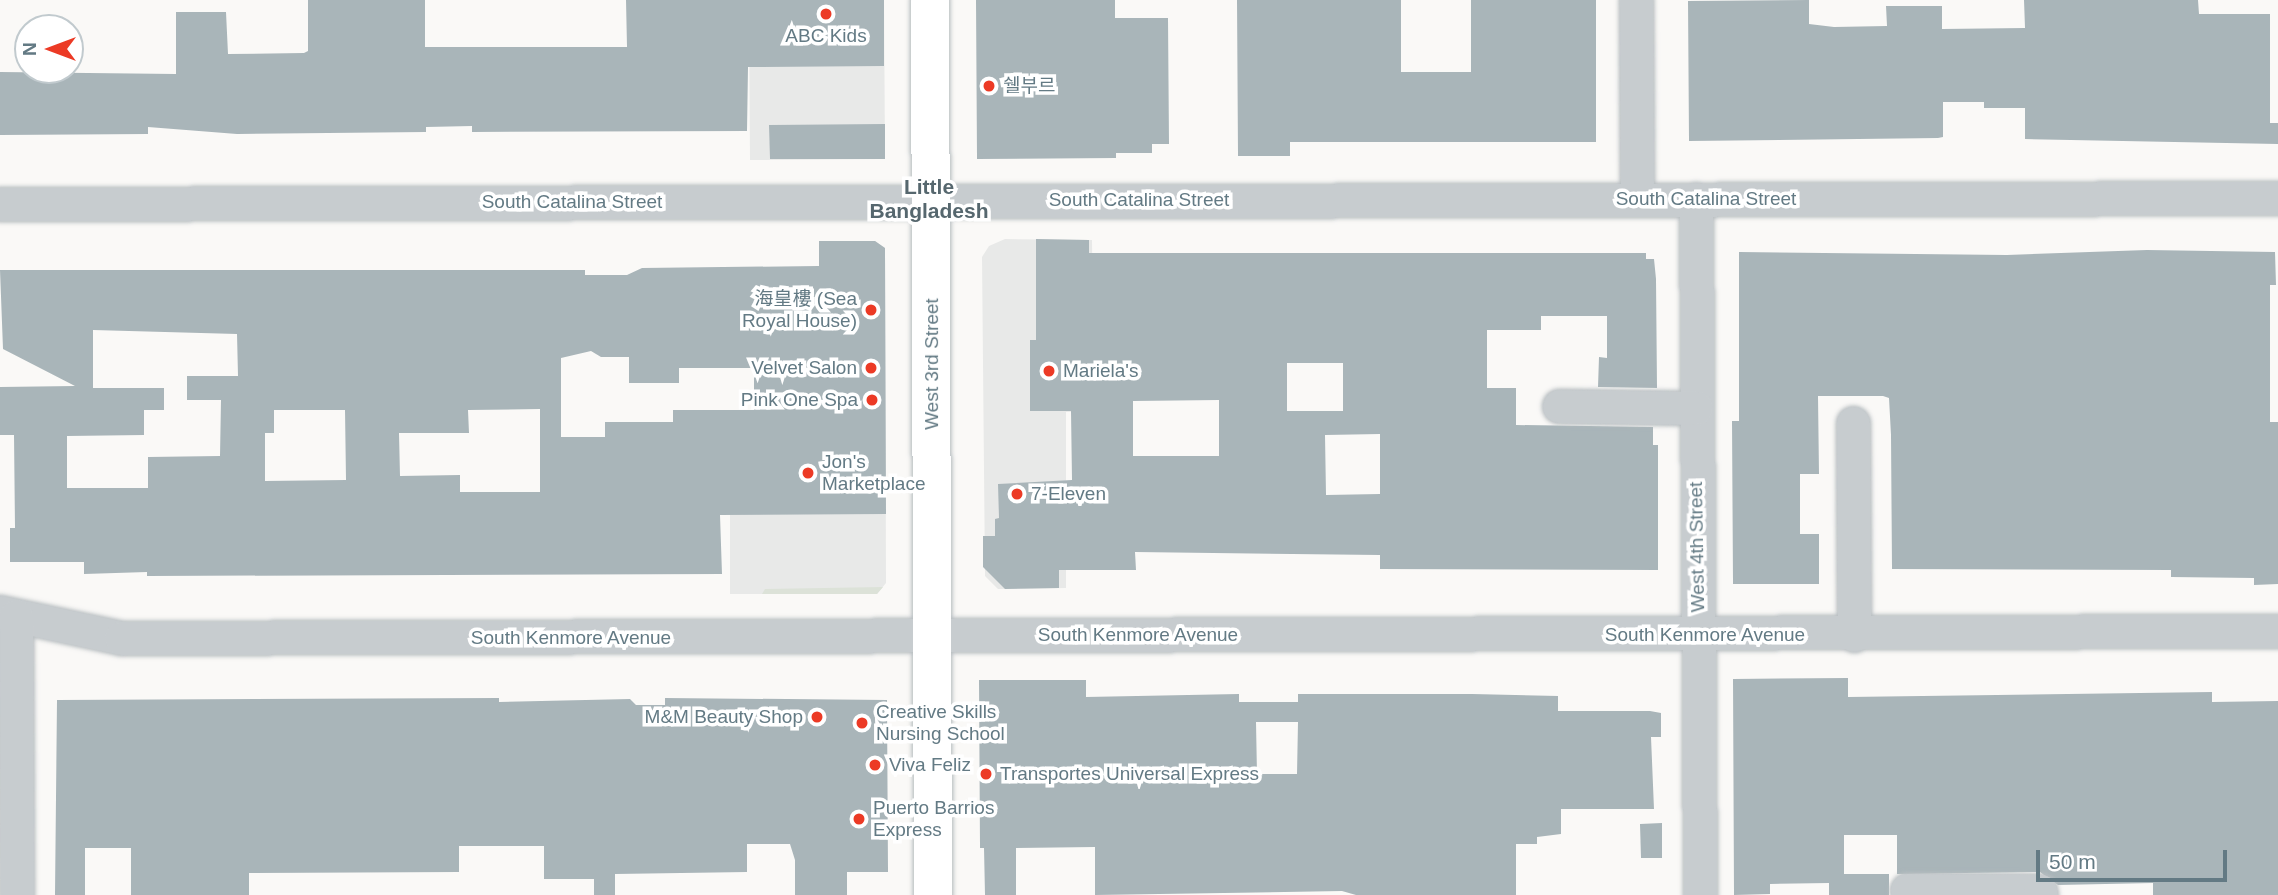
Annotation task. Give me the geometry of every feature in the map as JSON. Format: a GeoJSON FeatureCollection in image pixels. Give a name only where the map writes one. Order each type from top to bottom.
{"type":"FeatureCollection","features":[{"type":"Feature","properties":{"kind":"main road","name":"West 3rd Street"},"geometry":{"type":"LineString","coordinates":[[930,0],[930,635],[933,895]]}},
{"type":"Feature","properties":{"kind":"street"},"geometry":{"type":"LineString","coordinates":[[1636,0],[1637,200]]}},
{"type":"Feature","properties":{"kind":"street","name":"South Catalina Street"},"geometry":{"type":"LineString","coordinates":[[0,204],[2278,198]]}},
{"type":"Feature","properties":{"kind":"street","name":"West 4th Street"},"geometry":{"type":"LineString","coordinates":[[1696,199],[1700,895]]}},
{"type":"Feature","properties":{"kind":"street"},"geometry":{"type":"LineString","coordinates":[[1559,406],[1696,408]]}},
{"type":"Feature","properties":{"kind":"street"},"geometry":{"type":"LineString","coordinates":[[1853,423],[1854,635]]}},
{"type":"Feature","properties":{"kind":"street"},"geometry":{"type":"LineString","coordinates":[[8,614],[17,895]]}},
{"type":"Feature","properties":{"kind":"street","name":"South Kenmore Avenue"},"geometry":{"type":"LineString","coordinates":[[8,614],[121,638],[1698,636],[2278,631]]}},
{"type":"Feature","properties":{"kind":"street"},"geometry":{"type":"LineString","coordinates":[[1907,890],[2040,891],[2040,895]]}},
{"type":"Feature","properties":{"kind":"shaded area"},"geometry":{"type":"Polygon","coordinates":[[[749,0],[884,0],[885,159],[750,160],[749,0]]]}},
{"type":"Feature","properties":{"kind":"shaded area"},"geometry":{"type":"Polygon","coordinates":[[[1005,239],[1092,240],[1094,411],[1066,412],[1066,588],[998,589],[985,576],[982,257],[989,246],[1005,239]]]}},
{"type":"Feature","properties":{"kind":"shaded area"},"geometry":{"type":"Polygon","coordinates":[[[819,241],[875,241],[885,248],[886,583],[877,594],[730,594],[730,410],[820,410],[819,241]]]}},
{"type":"Feature","properties":{"kind":"shaded area"},"geometry":{"type":"Polygon","coordinates":[[[883,587],[877,594],[762,594],[765,589],[883,587]]]}},
{"type":"Feature","properties":{"kind":"building"},"geometry":{"type":"Polygon","coordinates":[[[308,0],[425,0],[425,47],[627,47],[626,0],[884,0],[884,66],[748,67],[747,131],[472,132],[472,126],[426,127],[426,132],[237,134],[148,127],[148,134],[0,135],[0,72],[14,72],[14,84],[84,84],[84,73],[176,74],[176,12],[226,12],[228,54],[308,51],[308,0]]]}},
{"type":"Feature","properties":{"kind":"building"},"geometry":{"type":"Polygon","coordinates":[[[976,0],[1115,0],[1115,18],[1168,18],[1169,144],[1152,144],[1152,153],[1116,153],[1116,158],[977,159],[976,0]]]}},
{"type":"Feature","properties":{"kind":"building"},"geometry":{"type":"Polygon","coordinates":[[[1237,0],[1401,0],[1401,72],[1471,72],[1471,0],[1596,0],[1596,142],[1290,142],[1290,156],[1238,156],[1237,0]]]}},
{"type":"Feature","properties":{"kind":"building"},"geometry":{"type":"Polygon","coordinates":[[[1809,0],[1809,24],[1834,27],[1887,26],[1886,6],[1942,6],[1942,29],[2025,28],[2024,0],[2198,0],[2199,14],[2270,14],[2270,123],[2278,123],[2278,144],[2025,139],[2025,108],[1984,108],[1984,102],[1943,102],[1943,137],[1938,138],[1689,141],[1688,1],[1809,0]]]}},
{"type":"Feature","properties":{"kind":"building"},"geometry":{"type":"Polygon","coordinates":[[[885,124],[885,159],[770,159],[769,125],[885,124]]]}},
{"type":"Feature","properties":{"kind":"building"},"geometry":{"type":"Polygon","coordinates":[[[1036,239],[1089,240],[1089,253],[1646,253],[1646,259],[1654,259],[1656,279],[1657,388],[1598,387],[1599,357],[1607,358],[1607,316],[1541,316],[1541,330],[1487,330],[1487,388],[1516,388],[1516,425],[1653,427],[1653,445],[1658,445],[1658,570],[1380,569],[1380,555],[1135,552],[1136,570],[1059,570],[1059,588],[1005,589],[983,567],[983,536],[995,536],[995,519],[999,518],[998,484],[1072,480],[1071,411],[1030,411],[1030,340],[1036,340],[1036,239]],[[1287,363],[1287,411],[1343,411],[1343,363],[1287,363]],[[1219,400],[1133,401],[1133,456],[1219,456],[1219,400]],[[1380,434],[1325,435],[1326,495],[1380,494],[1380,434]]]}},
{"type":"Feature","properties":{"kind":"building"},"geometry":{"type":"Polygon","coordinates":[[[819,241],[875,241],[885,248],[886,514],[720,515],[722,574],[147,576],[147,572],[84,574],[84,562],[10,562],[10,528],[15,528],[14,435],[0,435],[0,387],[75,386],[3,349],[0,270],[585,270],[585,275],[627,275],[642,268],[819,266],[819,241]],[[93,330],[93,388],[164,388],[164,410],[144,410],[144,435],[67,436],[67,488],[148,488],[148,457],[220,456],[221,400],[187,400],[187,376],[238,376],[237,334],[93,330]],[[591,351],[561,358],[561,437],[605,437],[605,422],[673,422],[673,410],[754,410],[754,368],[679,368],[679,383],[629,383],[629,357],[601,357],[591,351]],[[540,409],[468,410],[469,433],[399,433],[400,476],[460,475],[460,492],[540,492],[540,409]],[[274,410],[274,433],[265,433],[265,481],[346,480],[345,410],[274,410]]]}},
{"type":"Feature","properties":{"kind":"building"},"geometry":{"type":"Polygon","coordinates":[[[2147,250],[2275,252],[2276,285],[2270,285],[2270,422],[2278,422],[2278,584],[2254,585],[2254,578],[2171,577],[2171,570],[1892,569],[1889,398],[1818,396],[1819,474],[1800,474],[1800,534],[1819,534],[1819,584],[1733,584],[1732,421],[1739,421],[1739,252],[2007,255],[2147,250]]]}},
{"type":"Feature","properties":{"kind":"building"},"geometry":{"type":"Polygon","coordinates":[[[1848,678],[1848,697],[2212,692],[2212,702],[2278,701],[2278,895],[2153,895],[2153,883],[2058,885],[2040,872],[1897,874],[1897,835],[1844,835],[1844,874],[1889,874],[1889,895],[1829,895],[1829,883],[1770,884],[1770,894],[1734,895],[1733,679],[1848,678]]]}},
{"type":"Feature","properties":{"kind":"building"},"geometry":{"type":"Polygon","coordinates":[[[979,680],[1086,680],[1086,697],[1239,694],[1239,702],[1298,702],[1298,694],[1558,696],[1558,711],[1661,713],[1661,737],[1651,737],[1654,809],[1561,809],[1561,834],[1537,837],[1537,844],[1516,844],[1516,895],[1356,895],[1342,891],[1095,895],[1095,847],[1016,848],[1016,895],[985,895],[984,848],[980,848],[979,680]],[[1256,722],[1257,774],[1297,774],[1298,722],[1256,722]]]}},
{"type":"Feature","properties":{"kind":"building"},"geometry":{"type":"Polygon","coordinates":[[[499,698],[499,702],[630,699],[636,705],[665,705],[665,698],[887,700],[888,872],[847,872],[847,895],[795,895],[795,860],[790,844],[747,844],[747,872],[615,874],[615,895],[594,895],[594,879],[544,879],[544,846],[459,846],[459,872],[249,873],[249,895],[131,895],[131,848],[85,848],[85,895],[55,895],[57,700],[499,698]]]}},
{"type":"Feature","properties":{"kind":"building"},"geometry":{"type":"Polygon","coordinates":[[[1662,823],[1662,858],[1641,858],[1640,824],[1662,823]]]}},
{"type":"Feature","properties":{"kind":"place","name":"ABC Kids"},"geometry":{"type":"Point","coordinates":[826,14]}},
{"type":"Feature","properties":{"kind":"place","name":"쉘부르"},"geometry":{"type":"Point","coordinates":[989,86]}},
{"type":"Feature","properties":{"kind":"place","name":"海皇樓 (Sea Royal House)"},"geometry":{"type":"Point","coordinates":[871,310]}},
{"type":"Feature","properties":{"kind":"place","name":"Velvet Salon"},"geometry":{"type":"Point","coordinates":[871,368]}},
{"type":"Feature","properties":{"kind":"place","name":"Mariela's"},"geometry":{"type":"Point","coordinates":[1049,371]}},
{"type":"Feature","properties":{"kind":"place","name":"Pink One Spa"},"geometry":{"type":"Point","coordinates":[872,400]}},
{"type":"Feature","properties":{"kind":"place","name":"Jon's Marketplace"},"geometry":{"type":"Point","coordinates":[808,473]}},
{"type":"Feature","properties":{"kind":"place","name":"7-Eleven"},"geometry":{"type":"Point","coordinates":[1017,494]}},
{"type":"Feature","properties":{"kind":"place","name":"M&M Beauty Shop"},"geometry":{"type":"Point","coordinates":[817,717]}},
{"type":"Feature","properties":{"kind":"place","name":"Creative Skills Nursing School"},"geometry":{"type":"Point","coordinates":[862,723]}},
{"type":"Feature","properties":{"kind":"place","name":"Viva Feliz"},"geometry":{"type":"Point","coordinates":[875,765]}},
{"type":"Feature","properties":{"kind":"place","name":"Transportes Universal Express"},"geometry":{"type":"Point","coordinates":[986,774]}},
{"type":"Feature","properties":{"kind":"place","name":"Puerto Barrios Express"},"geometry":{"type":"Point","coordinates":[859,819]}},
{"type":"Feature","properties":{"kind":"district","name":"Little Bangladesh"},"geometry":{"type":"Point","coordinates":[929,199]}}]}
